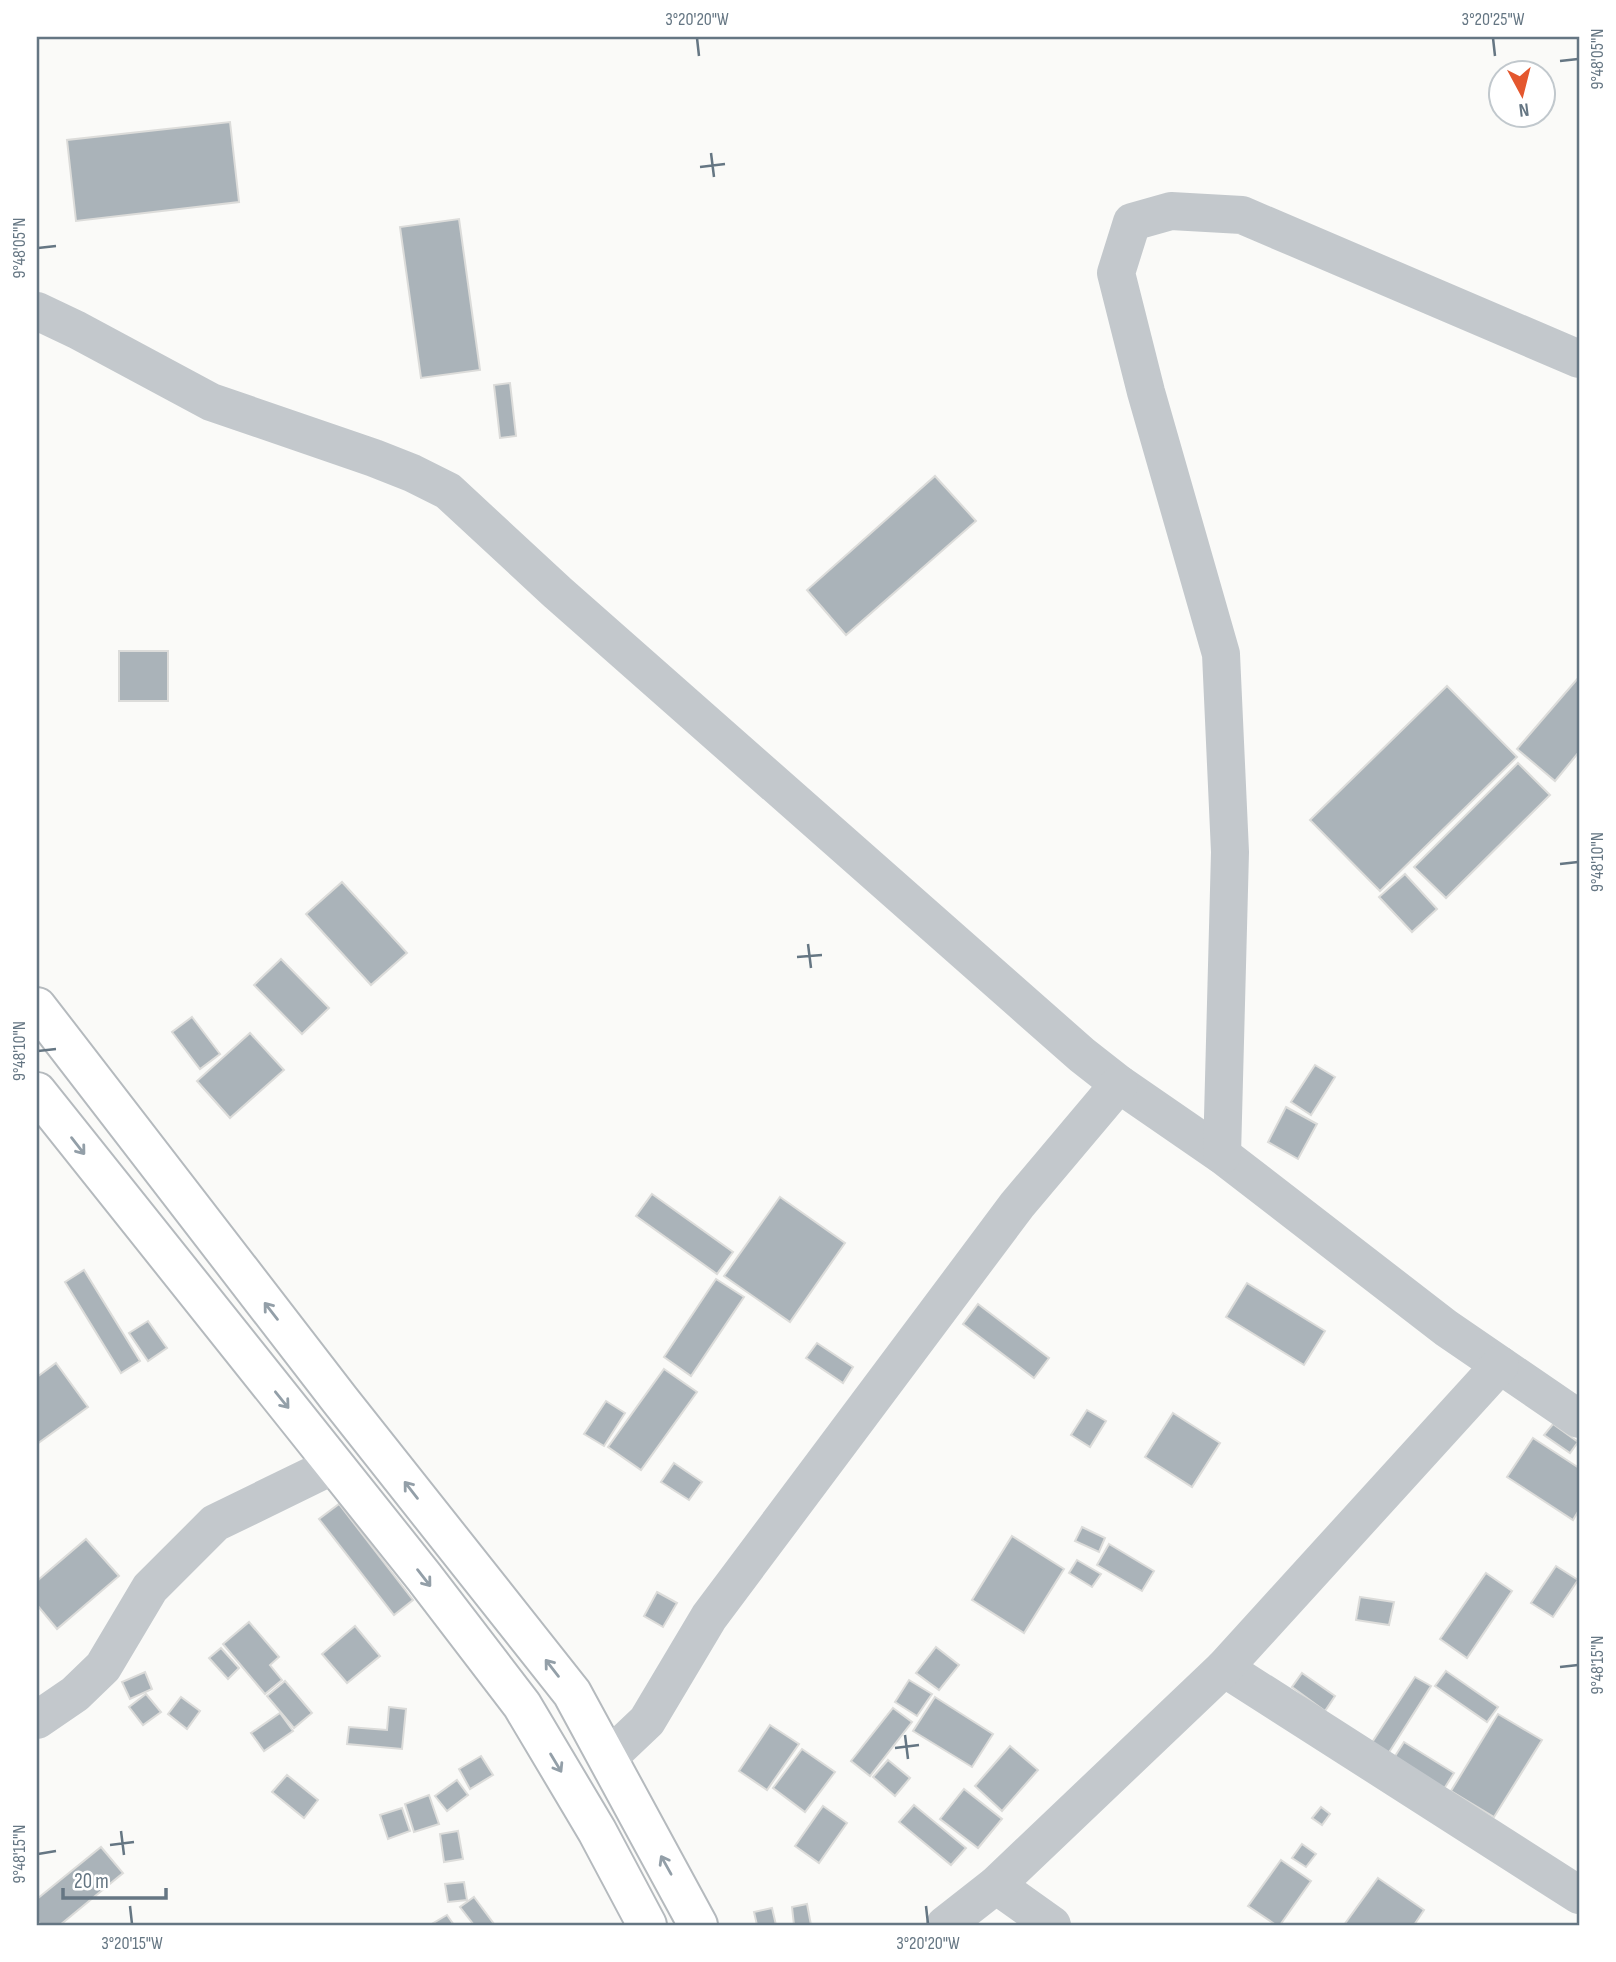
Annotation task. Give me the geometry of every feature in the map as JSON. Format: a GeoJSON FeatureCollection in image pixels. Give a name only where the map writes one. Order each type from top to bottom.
{"type":"FeatureCollection","features":[{"type":"Feature","properties":{"kind":"main road"},"geometry":{"type":"LineString","coordinates":[[37,1007],[340,1400],[572,1693],[698,1925]]}},
{"type":"Feature","properties":{"kind":"main road"},"geometry":{"type":"LineString","coordinates":[[37,1092],[424,1577],[522,1705],[597,1831],[647,1925]]}},
{"type":"Feature","properties":{"kind":"street"},"geometry":{"type":"LineString","coordinates":[[1222,1155],[1230,852],[1222,654],[1146,392],[1116,273],[1132,222],[1171,211],[1242,215],[1579,359]]}},
{"type":"Feature","properties":{"kind":"street"},"geometry":{"type":"LineString","coordinates":[[37,311],[78,330],[211,402],[412,472],[448,491],[557,592],[1082,1055],[1222,1155],[1446,1328],[1579,1419]]}},
{"type":"Feature","properties":{"kind":"street"},"geometry":{"type":"LineString","coordinates":[[608,1758],[647,1721],[709,1617],[1017,1205],[1119,1084]]}},
{"type":"Feature","properties":{"kind":"street"},"geometry":{"type":"LineString","coordinates":[[945,1925],[996,1885],[1224,1668],[1500,1365]]}},
{"type":"Feature","properties":{"kind":"street"},"geometry":{"type":"LineString","coordinates":[[37,1720],[75,1694],[103,1667],[150,1588],[215,1523],[334,1465]]}},
{"type":"Feature","properties":{"kind":"street"},"geometry":{"type":"LineString","coordinates":[[1224,1668],[1579,1895]]}},
{"type":"Feature","properties":{"kind":"street"},"geometry":{"type":"LineString","coordinates":[[996,1885],[1052,1925]]}},
{"type":"Feature","properties":{"kind":"building"},"geometry":{"type":"Polygon","coordinates":[[[230,122],[239,202],[76,221],[67,140],[230,122]]]}},
{"type":"Feature","properties":{"kind":"building"},"geometry":{"type":"Polygon","coordinates":[[[459,219],[480,370],[421,378],[400,227],[459,219]]]}},
{"type":"Feature","properties":{"kind":"building"},"geometry":{"type":"Polygon","coordinates":[[[510,383],[516,436],[500,438],[494,385],[510,383]]]}},
{"type":"Feature","properties":{"kind":"building"},"geometry":{"type":"Polygon","coordinates":[[[935,476],[976,521],[846,635],[807,590],[935,476]]]}},
{"type":"Feature","properties":{"kind":"building"},"geometry":{"type":"Polygon","coordinates":[[[119,651],[168,651],[168,701],[119,701],[119,651]]]}},
{"type":"Feature","properties":{"kind":"building"},"geometry":{"type":"Polygon","coordinates":[[[1579,677],[1579,752],[1555,781],[1517,749],[1579,677]]]}},
{"type":"Feature","properties":{"kind":"building"},"geometry":{"type":"Polygon","coordinates":[[[1447,686],[1517,757],[1380,891],[1310,820],[1447,686]]]}},
{"type":"Feature","properties":{"kind":"building"},"geometry":{"type":"Polygon","coordinates":[[[1518,763],[1550,795],[1446,898],[1414,867],[1518,763]]]}},
{"type":"Feature","properties":{"kind":"building"},"geometry":{"type":"Polygon","coordinates":[[[1405,874],[1437,909],[1412,932],[1379,897],[1405,874]]]}},
{"type":"Feature","properties":{"kind":"building"},"geometry":{"type":"Polygon","coordinates":[[[342,882],[407,953],[371,985],[306,914],[342,882]]]}},
{"type":"Feature","properties":{"kind":"building"},"geometry":{"type":"Polygon","coordinates":[[[281,959],[329,1008],[302,1034],[254,985],[281,959]]]}},
{"type":"Feature","properties":{"kind":"building"},"geometry":{"type":"Polygon","coordinates":[[[192,1017],[220,1054],[200,1069],[172,1032],[192,1017]]]}},
{"type":"Feature","properties":{"kind":"building"},"geometry":{"type":"Polygon","coordinates":[[[250,1033],[284,1070],[230,1118],[197,1081],[250,1033]]]}},
{"type":"Feature","properties":{"kind":"building"},"geometry":{"type":"Polygon","coordinates":[[[1315,1065],[1335,1077],[1311,1115],[1291,1102],[1315,1065]]]}},
{"type":"Feature","properties":{"kind":"building"},"geometry":{"type":"Polygon","coordinates":[[[1286,1107],[1317,1124],[1298,1159],[1268,1142],[1286,1107]]]}},
{"type":"Feature","properties":{"kind":"building"},"geometry":{"type":"Polygon","coordinates":[[[652,1194],[733,1252],[717,1274],[636,1216],[652,1194]]]}},
{"type":"Feature","properties":{"kind":"building"},"geometry":{"type":"Polygon","coordinates":[[[780,1197],[845,1243],[790,1322],[724,1276],[780,1197]]]}},
{"type":"Feature","properties":{"kind":"building"},"geometry":{"type":"Polygon","coordinates":[[[84,1270],[140,1361],[121,1373],[65,1282],[84,1270]]]}},
{"type":"Feature","properties":{"kind":"building"},"geometry":{"type":"Polygon","coordinates":[[[716,1279],[744,1297],[691,1376],[664,1357],[716,1279]]]}},
{"type":"Feature","properties":{"kind":"building"},"geometry":{"type":"Polygon","coordinates":[[[1247,1283],[1325,1331],[1304,1365],[1226,1317],[1247,1283]]]}},
{"type":"Feature","properties":{"kind":"building"},"geometry":{"type":"Polygon","coordinates":[[[978,1304],[1049,1358],[1034,1378],[963,1324],[978,1304]]]}},
{"type":"Feature","properties":{"kind":"building"},"geometry":{"type":"Polygon","coordinates":[[[148,1321],[167,1348],[148,1361],[129,1333],[148,1321]]]}},
{"type":"Feature","properties":{"kind":"building"},"geometry":{"type":"Polygon","coordinates":[[[817,1343],[853,1367],[843,1383],[806,1358],[817,1343]]]}},
{"type":"Feature","properties":{"kind":"building"},"geometry":{"type":"Polygon","coordinates":[[[56,1363],[88,1407],[37,1444],[37,1377],[56,1363]]]}},
{"type":"Feature","properties":{"kind":"building"},"geometry":{"type":"Polygon","coordinates":[[[664,1369],[697,1392],[641,1470],[608,1447],[664,1369]]]}},
{"type":"Feature","properties":{"kind":"building"},"geometry":{"type":"Polygon","coordinates":[[[606,1401],[625,1413],[604,1446],[584,1434],[606,1401]]]}},
{"type":"Feature","properties":{"kind":"building"},"geometry":{"type":"Polygon","coordinates":[[[1087,1410],[1106,1421],[1090,1447],[1071,1435],[1087,1410]]]}},
{"type":"Feature","properties":{"kind":"building"},"geometry":{"type":"Polygon","coordinates":[[[1173,1413],[1220,1443],[1192,1487],[1145,1457],[1173,1413]]]}},
{"type":"Feature","properties":{"kind":"building"},"geometry":{"type":"Polygon","coordinates":[[[1553,1424],[1578,1442],[1570,1453],[1544,1435],[1553,1424]]]}},
{"type":"Feature","properties":{"kind":"building"},"geometry":{"type":"Polygon","coordinates":[[[1533,1438],[1579,1468],[1579,1510],[1573,1520],[1507,1477],[1533,1438]]]}},
{"type":"Feature","properties":{"kind":"building"},"geometry":{"type":"Polygon","coordinates":[[[674,1463],[702,1482],[689,1500],[661,1482],[674,1463]]]}},
{"type":"Feature","properties":{"kind":"building"},"geometry":{"type":"Polygon","coordinates":[[[339,1504],[413,1600],[394,1615],[319,1519],[339,1504]]]}},
{"type":"Feature","properties":{"kind":"building"},"geometry":{"type":"Polygon","coordinates":[[[1082,1527],[1105,1538],[1099,1552],[1075,1541],[1082,1527]]]}},
{"type":"Feature","properties":{"kind":"building"},"geometry":{"type":"Polygon","coordinates":[[[1012,1536],[1064,1569],[1024,1633],[972,1600],[1012,1536]]]}},
{"type":"Feature","properties":{"kind":"building"},"geometry":{"type":"Polygon","coordinates":[[[86,1539],[119,1576],[57,1629],[37,1605],[37,1581],[86,1539]]]}},
{"type":"Feature","properties":{"kind":"building"},"geometry":{"type":"Polygon","coordinates":[[[1109,1544],[1154,1571],[1142,1591],[1097,1565],[1109,1544]]]}},
{"type":"Feature","properties":{"kind":"building"},"geometry":{"type":"Polygon","coordinates":[[[1077,1560],[1101,1574],[1092,1587],[1069,1573],[1077,1560]]]}},
{"type":"Feature","properties":{"kind":"building"},"geometry":{"type":"Polygon","coordinates":[[[1556,1566],[1578,1580],[1553,1617],[1531,1603],[1556,1566]]]}},
{"type":"Feature","properties":{"kind":"building"},"geometry":{"type":"Polygon","coordinates":[[[1486,1573],[1512,1591],[1467,1658],[1440,1639],[1486,1573]]]}},
{"type":"Feature","properties":{"kind":"building"},"geometry":{"type":"Polygon","coordinates":[[[657,1592],[677,1603],[663,1627],[644,1616],[657,1592]]]}},
{"type":"Feature","properties":{"kind":"building"},"geometry":{"type":"Polygon","coordinates":[[[1360,1597],[1394,1602],[1389,1625],[1356,1620],[1360,1597]]]}},
{"type":"Feature","properties":{"kind":"building"},"geometry":{"type":"Polygon","coordinates":[[[249,1622],[279,1657],[270,1665],[282,1680],[265,1694],[223,1644],[249,1622]]]}},
{"type":"Feature","properties":{"kind":"building"},"geometry":{"type":"Polygon","coordinates":[[[355,1626],[380,1656],[347,1683],[322,1654],[355,1626]]]}},
{"type":"Feature","properties":{"kind":"building"},"geometry":{"type":"Polygon","coordinates":[[[936,1647],[959,1665],[939,1690],[916,1673],[936,1647]]]}},
{"type":"Feature","properties":{"kind":"building"},"geometry":{"type":"Polygon","coordinates":[[[221,1648],[239,1668],[228,1679],[209,1658],[221,1648]]]}},
{"type":"Feature","properties":{"kind":"building"},"geometry":{"type":"Polygon","coordinates":[[[1446,1671],[1498,1707],[1487,1722],[1435,1686],[1446,1671]]]}},
{"type":"Feature","properties":{"kind":"building"},"geometry":{"type":"Polygon","coordinates":[[[145,1672],[152,1689],[130,1699],[122,1682],[145,1672]]]}},
{"type":"Feature","properties":{"kind":"building"},"geometry":{"type":"Polygon","coordinates":[[[1302,1673],[1335,1696],[1325,1711],[1292,1687],[1302,1673]]]}},
{"type":"Feature","properties":{"kind":"building"},"geometry":{"type":"Polygon","coordinates":[[[1415,1677],[1431,1686],[1388,1754],[1371,1744],[1415,1677]]]}},
{"type":"Feature","properties":{"kind":"building"},"geometry":{"type":"Polygon","coordinates":[[[909,1680],[932,1694],[917,1716],[895,1702],[909,1680]]]}},
{"type":"Feature","properties":{"kind":"building"},"geometry":{"type":"Polygon","coordinates":[[[285,1681],[312,1713],[294,1728],[267,1696],[285,1681]]]}},
{"type":"Feature","properties":{"kind":"building"},"geometry":{"type":"Polygon","coordinates":[[[146,1694],[161,1712],[143,1725],[129,1707],[146,1694]]]}},
{"type":"Feature","properties":{"kind":"building"},"geometry":{"type":"Polygon","coordinates":[[[181,1697],[200,1711],[187,1729],[168,1714],[181,1697]]]}},
{"type":"Feature","properties":{"kind":"building"},"geometry":{"type":"Polygon","coordinates":[[[935,1697],[993,1734],[972,1767],[913,1731],[935,1697]]]}},
{"type":"Feature","properties":{"kind":"building"},"geometry":{"type":"Polygon","coordinates":[[[389,1707],[406,1709],[402,1749],[347,1744],[349,1727],[387,1730],[389,1707]]]}},
{"type":"Feature","properties":{"kind":"building"},"geometry":{"type":"Polygon","coordinates":[[[893,1708],[912,1722],[870,1776],[851,1761],[893,1708]]]}},
{"type":"Feature","properties":{"kind":"building"},"geometry":{"type":"Polygon","coordinates":[[[280,1713],[293,1731],[264,1751],[251,1733],[280,1713]]]}},
{"type":"Feature","properties":{"kind":"building"},"geometry":{"type":"Polygon","coordinates":[[[1498,1714],[1542,1740],[1494,1817],[1451,1791],[1498,1714]]]}},
{"type":"Feature","properties":{"kind":"building"},"geometry":{"type":"Polygon","coordinates":[[[770,1725],[799,1744],[767,1790],[739,1771],[770,1725]]]}},
{"type":"Feature","properties":{"kind":"building"},"geometry":{"type":"Polygon","coordinates":[[[1404,1742],[1454,1773],[1442,1792],[1392,1761],[1404,1742]]]}},
{"type":"Feature","properties":{"kind":"building"},"geometry":{"type":"Polygon","coordinates":[[[1010,1746],[1038,1770],[1002,1811],[975,1786],[1010,1746]]]}},
{"type":"Feature","properties":{"kind":"building"},"geometry":{"type":"Polygon","coordinates":[[[802,1749],[835,1772],[805,1812],[773,1788],[802,1749]]]}},
{"type":"Feature","properties":{"kind":"building"},"geometry":{"type":"Polygon","coordinates":[[[481,1756],[493,1775],[470,1789],[459,1769],[481,1756]]]}},
{"type":"Feature","properties":{"kind":"building"},"geometry":{"type":"Polygon","coordinates":[[[888,1760],[910,1778],[895,1796],[873,1777],[888,1760]]]}},
{"type":"Feature","properties":{"kind":"building"},"geometry":{"type":"Polygon","coordinates":[[[287,1775],[318,1800],[304,1818],[272,1792],[287,1775]]]}},
{"type":"Feature","properties":{"kind":"building"},"geometry":{"type":"Polygon","coordinates":[[[457,1780],[468,1795],[447,1811],[435,1796],[457,1780]]]}},
{"type":"Feature","properties":{"kind":"building"},"geometry":{"type":"Polygon","coordinates":[[[964,1789],[1002,1819],[978,1848],[940,1819],[964,1789]]]}},
{"type":"Feature","properties":{"kind":"building"},"geometry":{"type":"Polygon","coordinates":[[[429,1795],[439,1824],[414,1832],[405,1804],[429,1795]]]}},
{"type":"Feature","properties":{"kind":"building"},"geometry":{"type":"Polygon","coordinates":[[[914,1805],[966,1848],[951,1865],[899,1822],[914,1805]]]}},
{"type":"Feature","properties":{"kind":"building"},"geometry":{"type":"Polygon","coordinates":[[[823,1806],[847,1823],[819,1863],[795,1846],[823,1806]]]}},
{"type":"Feature","properties":{"kind":"building"},"geometry":{"type":"Polygon","coordinates":[[[1321,1807],[1330,1814],[1322,1825],[1312,1818],[1321,1807]]]}},
{"type":"Feature","properties":{"kind":"building"},"geometry":{"type":"Polygon","coordinates":[[[402,1808],[410,1831],[388,1839],[380,1815],[402,1808]]]}},
{"type":"Feature","properties":{"kind":"building"},"geometry":{"type":"Polygon","coordinates":[[[458,1831],[463,1859],[444,1862],[440,1834],[458,1831]]]}},
{"type":"Feature","properties":{"kind":"building"},"geometry":{"type":"Polygon","coordinates":[[[1302,1844],[1316,1854],[1306,1867],[1292,1858],[1302,1844]]]}},
{"type":"Feature","properties":{"kind":"building"},"geometry":{"type":"Polygon","coordinates":[[[101,1847],[123,1873],[60,1925],[41,1925],[37,1920],[37,1899],[101,1847]]]}},
{"type":"Feature","properties":{"kind":"building"},"geometry":{"type":"Polygon","coordinates":[[[1281,1860],[1311,1881],[1280,1925],[1276,1925],[1248,1906],[1281,1860]]]}},
{"type":"Feature","properties":{"kind":"building"},"geometry":{"type":"Polygon","coordinates":[[[1378,1878],[1424,1910],[1414,1925],[1344,1925],[1378,1878]]]}},
{"type":"Feature","properties":{"kind":"building"},"geometry":{"type":"Polygon","coordinates":[[[464,1882],[467,1900],[448,1902],[445,1884],[464,1882]]]}},
{"type":"Feature","properties":{"kind":"building"},"geometry":{"type":"Polygon","coordinates":[[[474,1897],[493,1925],[474,1925],[460,1907],[474,1897]]]}},
{"type":"Feature","properties":{"kind":"building"},"geometry":{"type":"Polygon","coordinates":[[[807,1904],[811,1925],[794,1925],[792,1907],[807,1904]]]}},
{"type":"Feature","properties":{"kind":"building"},"geometry":{"type":"Polygon","coordinates":[[[772,1908],[776,1925],[757,1925],[754,1912],[772,1908]]]}},
{"type":"Feature","properties":{"kind":"building"},"geometry":{"type":"Polygon","coordinates":[[[447,1915],[454,1925],[430,1925],[447,1915]]]}}]}
